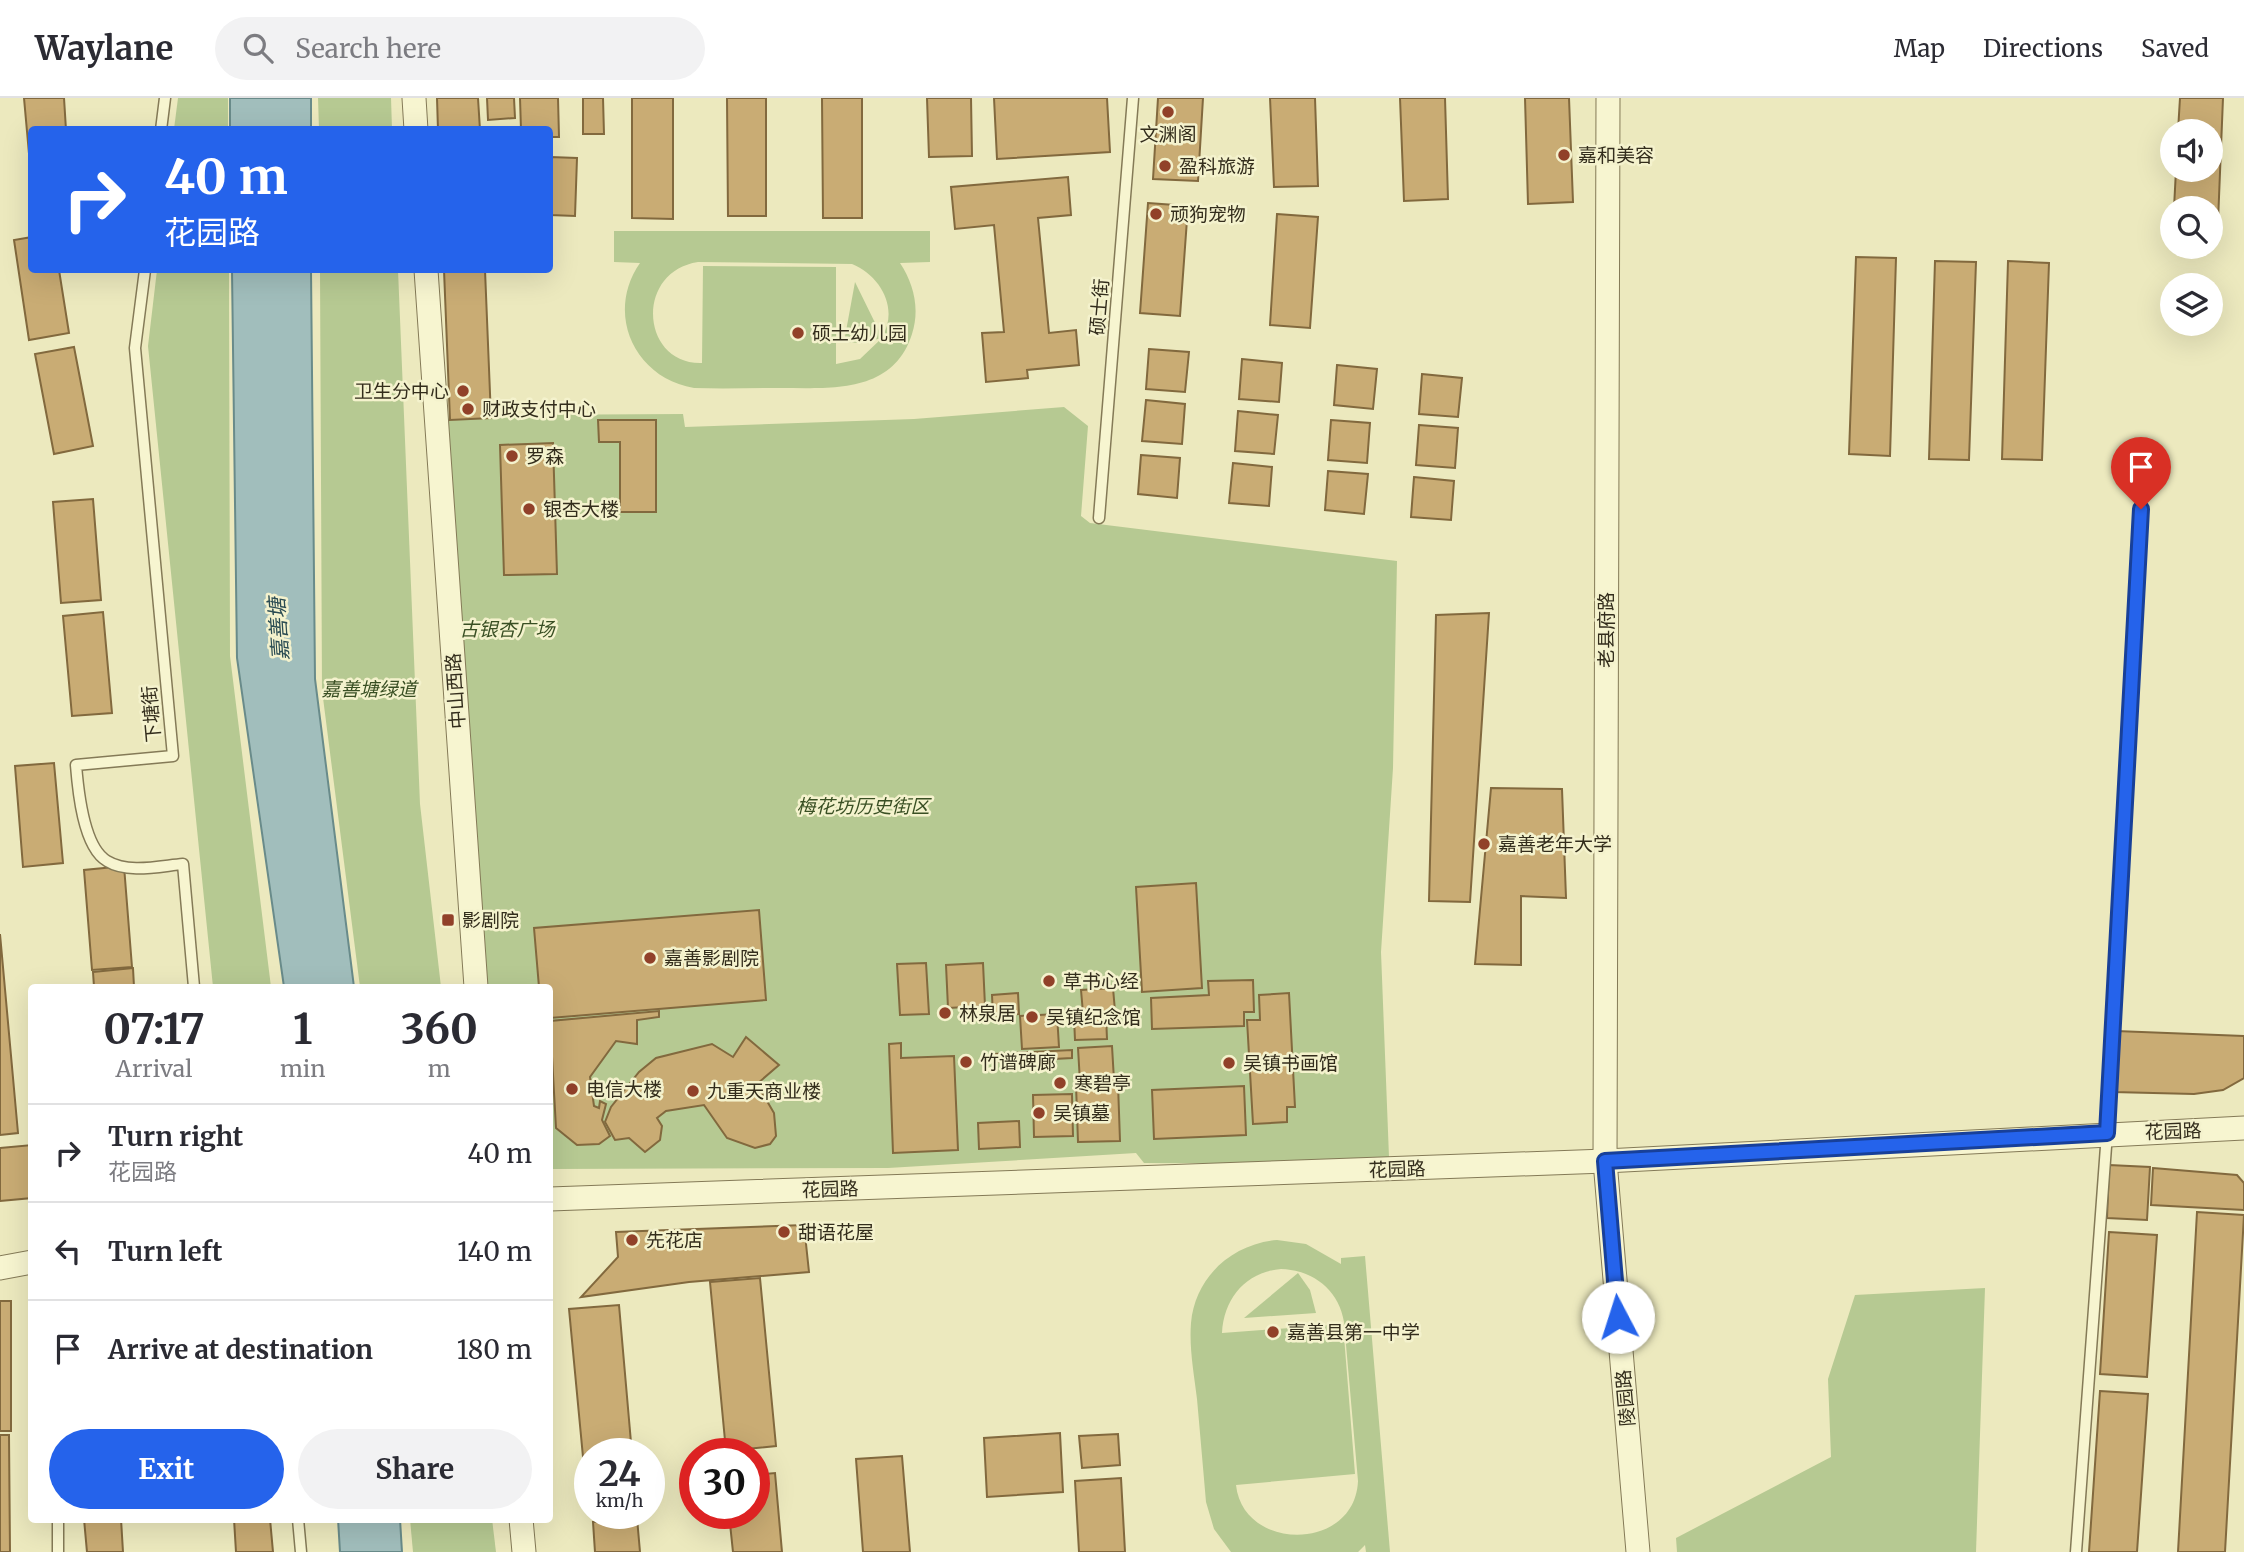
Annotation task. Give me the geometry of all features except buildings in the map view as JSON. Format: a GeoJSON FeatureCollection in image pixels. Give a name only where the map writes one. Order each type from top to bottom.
{"type":"FeatureCollection","features":[{"type":"Feature","properties":{"kind":"street"},"geometry":{"type":"LineString","coordinates":[[414,98],[416,126]]}},
{"type":"Feature","properties":{"kind":"street","name":"老县府路"},"geometry":{"type":"LineString","coordinates":[[1605,1161],[1608,98]]}},
{"type":"Feature","properties":{"kind":"street","name":"中山西路"},"geometry":{"type":"LineString","coordinates":[[426,273],[476,984]]}},
{"type":"Feature","properties":{"kind":"street","name":"花园路"},"geometry":{"type":"LineString","coordinates":[[553,1199],[1605,1161],[2244,1128]]}},
{"type":"Feature","properties":{"kind":"street","name":"陵园路"},"geometry":{"type":"LineString","coordinates":[[1605,1161],[1638,1552]]}},
{"type":"Feature","properties":{"kind":"street"},"geometry":{"type":"LineString","coordinates":[[0,1268],[28,1263]]}},
{"type":"Feature","properties":{"kind":"street"},"geometry":{"type":"LineString","coordinates":[[521,1523],[524,1552]]}},
{"type":"Feature","properties":{"kind":"lane"},"geometry":{"type":"LineString","coordinates":[[162,126],[165,98]]}},
{"type":"Feature","properties":{"kind":"lane","name":"硕士街"},"geometry":{"type":"LineString","coordinates":[[1099,518],[1133,98]]}},
{"type":"Feature","properties":{"kind":"lane","name":"下塘街"},"geometry":{"type":"LineString","coordinates":[[145,273],[135,348],[173,756],[76,765],[78,793],[96,850],[107,862],[142,868],[183,864],[194,984]]}},
{"type":"Feature","properties":{"kind":"lane"},"geometry":{"type":"LineString","coordinates":[[2076,1552],[2107,1133],[2141,509]]}},
{"type":"Feature","properties":{"kind":"lane"},"geometry":{"type":"LineString","coordinates":[[58,1523],[58,1552]]}},
{"type":"Feature","properties":{"kind":"lane"},"geometry":{"type":"LineString","coordinates":[[298,1523],[301,1552]]}},
{"type":"Feature","properties":{"kind":"green space"},"geometry":{"type":"Polygon","coordinates":[[[178,98],[228,98],[228,126],[174,126],[178,98]]]}},
{"type":"Feature","properties":{"kind":"green space"},"geometry":{"type":"Polygon","coordinates":[[[318,98],[391,98],[392,126],[319,126],[318,98]]]}},
{"type":"Feature","properties":{"kind":"green space"},"geometry":{"type":"Polygon","coordinates":[[[614,231],[930,231],[930,262],[900,263],[909,279],[915,306],[912,334],[903,354],[891,368],[875,377],[858,384],[839,387],[694,388],[673,382],[655,371],[641,357],[631,341],[625,302],[630,282],[640,263],[614,262],[614,231]],[[698,262],[677,269],[663,282],[655,299],[653,317],[657,335],[667,349],[682,360],[702,363],[703,266],[836,267],[836,364],[860,359],[882,338],[861,343],[844,342],[855,282],[882,337],[889,315],[888,305],[879,285],[862,269],[852,264],[698,262]]]}},
{"type":"Feature","properties":{"kind":"green space"},"geometry":{"type":"Polygon","coordinates":[[[157,273],[229,273],[230,656],[271,984],[213,984],[148,346],[157,273]]]}},
{"type":"Feature","properties":{"kind":"green space","name":"嘉善塘绿道"},"geometry":{"type":"Polygon","coordinates":[[[320,273],[398,273],[420,804],[441,984],[360,984],[322,690],[320,273]]]}},
{"type":"Feature","properties":{"kind":"green space","name":"梅花坊历史街区"},"geometry":{"type":"Polygon","coordinates":[[[1064,407],[1088,426],[1081,516],[1090,523],[1397,561],[1393,768],[1381,952],[1389,1157],[1299,1164],[1144,1163],[1136,1153],[888,1168],[553,1169],[553,984],[485,984],[443,420],[498,415],[683,414],[685,427],[914,419],[1064,407]]]}},
{"type":"Feature","properties":{"kind":"green space"},"geometry":{"type":"Polygon","coordinates":[[[1277,1240],[1306,1244],[1341,1264],[1341,1258],[1365,1256],[1390,1552],[1366,1552],[1365,1545],[1358,1552],[1231,1552],[1214,1529],[1206,1502],[1191,1351],[1191,1323],[1194,1306],[1208,1278],[1231,1256],[1261,1243],[1277,1240]],[[1293,1270],[1268,1271],[1247,1281],[1232,1298],[1222,1333],[1343,1324],[1355,1474],[1236,1485],[1243,1507],[1258,1523],[1277,1532],[1299,1535],[1320,1531],[1339,1521],[1352,1504],[1358,1481],[1344,1322],[1341,1311],[1337,1300],[1323,1284],[1293,1270]]]}},
{"type":"Feature","properties":{"kind":"green space"},"geometry":{"type":"Polygon","coordinates":[[[1298,1273],[1310,1290],[1316,1313],[1244,1318],[1298,1273]]]}},
{"type":"Feature","properties":{"kind":"green space"},"geometry":{"type":"Polygon","coordinates":[[[1985,1288],[1976,1552],[1677,1552],[1676,1538],[1831,1457],[1828,1379],[1855,1295],[1985,1288]]]}},
{"type":"Feature","properties":{"kind":"green space"},"geometry":{"type":"Polygon","coordinates":[[[410,1523],[492,1523],[496,1552],[413,1552],[410,1523]]]}},
{"type":"Feature","properties":{"kind":"water"},"geometry":{"type":"Polygon","coordinates":[[[230,98],[311,98],[311,126],[230,126],[230,98]]]}},
{"type":"Feature","properties":{"kind":"water","name":"嘉善塘"},"geometry":{"type":"Polygon","coordinates":[[[232,273],[311,273],[315,679],[354,984],[284,984],[237,658],[232,273]]]}},
{"type":"Feature","properties":{"kind":"water"},"geometry":{"type":"Polygon","coordinates":[[[338,1523],[400,1523],[402,1552],[340,1552],[338,1523]]]}},
{"type":"Feature","properties":{"kind":"place","name":"文渊阁"},"geometry":{"type":"Point","coordinates":[1168,112]}},
{"type":"Feature","properties":{"kind":"place","name":"嘉和美容"},"geometry":{"type":"Point","coordinates":[1564,155]}},
{"type":"Feature","properties":{"kind":"place","name":"盈科旅游"},"geometry":{"type":"Point","coordinates":[1165,166]}},
{"type":"Feature","properties":{"kind":"place","name":"顽狗宠物"},"geometry":{"type":"Point","coordinates":[1156,214]}},
{"type":"Feature","properties":{"kind":"place","name":"硕士幼儿园"},"geometry":{"type":"Point","coordinates":[798,333]}},
{"type":"Feature","properties":{"kind":"place","name":"卫生分中心"},"geometry":{"type":"Point","coordinates":[463,391]}},
{"type":"Feature","properties":{"kind":"place","name":"财政支付中心"},"geometry":{"type":"Point","coordinates":[468,409]}},
{"type":"Feature","properties":{"kind":"place","name":"罗森"},"geometry":{"type":"Point","coordinates":[512,456]}},
{"type":"Feature","properties":{"kind":"place","name":"银杏大楼"},"geometry":{"type":"Point","coordinates":[529,509]}},
{"type":"Feature","properties":{"kind":"place","name":"嘉善老年大学"},"geometry":{"type":"Point","coordinates":[1484,844]}},
{"type":"Feature","properties":{"kind":"place","name":"影剧院"},"geometry":{"type":"Point","coordinates":[448,920]}},
{"type":"Feature","properties":{"kind":"place","name":"嘉善影剧院"},"geometry":{"type":"Point","coordinates":[650,958]}},
{"type":"Feature","properties":{"kind":"place","name":"草书心经"},"geometry":{"type":"Point","coordinates":[1049,981]}},
{"type":"Feature","properties":{"kind":"place","name":"林泉居"},"geometry":{"type":"Point","coordinates":[945,1013]}},
{"type":"Feature","properties":{"kind":"place","name":"吴镇纪念馆"},"geometry":{"type":"Point","coordinates":[1032,1017]}},
{"type":"Feature","properties":{"kind":"place","name":"竹谱碑廊"},"geometry":{"type":"Point","coordinates":[966,1062]}},
{"type":"Feature","properties":{"kind":"place","name":"吴镇书画馆"},"geometry":{"type":"Point","coordinates":[1229,1063]}},
{"type":"Feature","properties":{"kind":"place","name":"寒碧亭"},"geometry":{"type":"Point","coordinates":[1060,1083]}},
{"type":"Feature","properties":{"kind":"place","name":"电信大楼"},"geometry":{"type":"Point","coordinates":[572,1089]}},
{"type":"Feature","properties":{"kind":"place","name":"九重天商业楼"},"geometry":{"type":"Point","coordinates":[693,1091]}},
{"type":"Feature","properties":{"kind":"place","name":"吴镇墓"},"geometry":{"type":"Point","coordinates":[1039,1113]}},
{"type":"Feature","properties":{"kind":"place","name":"甜语花屋"},"geometry":{"type":"Point","coordinates":[784,1232]}},
{"type":"Feature","properties":{"kind":"place","name":"先花店"},"geometry":{"type":"Point","coordinates":[632,1240]}},
{"type":"Feature","properties":{"kind":"place","name":"嘉善县第一中学"},"geometry":{"type":"Point","coordinates":[1273,1332]}},
{"type":"Feature","properties":{"kind":"route"},"geometry":{"type":"LineString","coordinates":[[1618,1317],[1605,1161],[2107,1133],[2141,509]]}},
{"type":"Feature","properties":{"kind":"park label","name":"古银杏广场"},"geometry":{"type":"Point","coordinates":[507,629]}}]}
